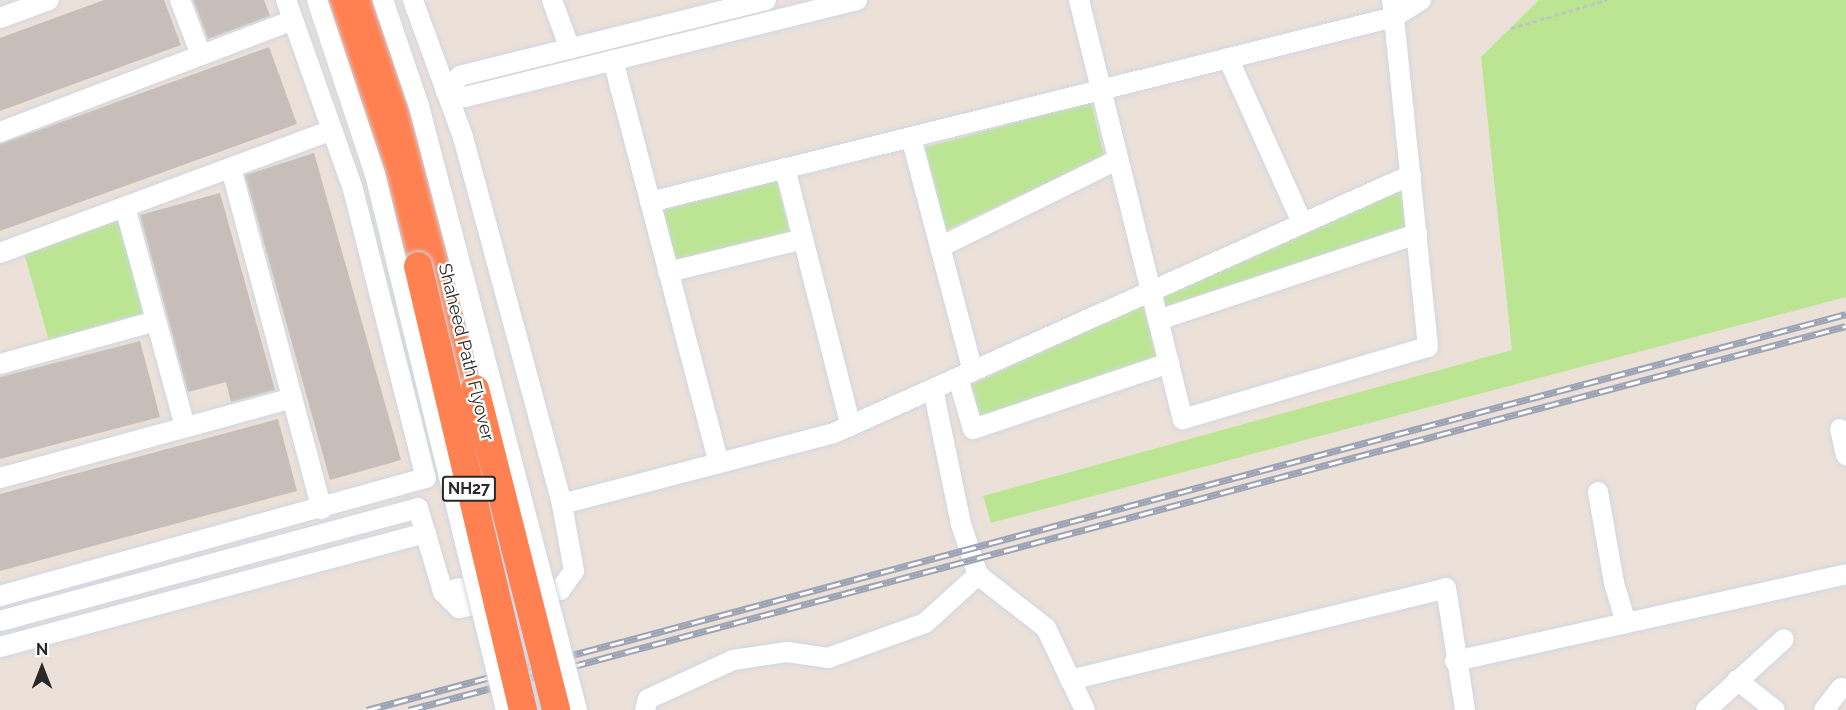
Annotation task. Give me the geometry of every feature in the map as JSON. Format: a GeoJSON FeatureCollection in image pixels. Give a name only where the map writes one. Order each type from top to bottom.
{"type":"FeatureCollection","features":[{"type":"Feature","properties":{"kind":"highway","name":"Shaheed Path Flyover"},"geometry":{"type":"LineString","coordinates":[[333,0],[369,100],[407,258],[523,710]]}},
{"type":"Feature","properties":{"kind":"highway","name":"Shaheed Path Flyover"},"geometry":{"type":"LineString","coordinates":[[357,0],[436,232],[556,710]]}},
{"type":"Feature","properties":{"kind":"highway"},"geometry":{"type":"LineString","coordinates":[[475,389],[476,319]]}},
{"type":"Feature","properties":{"kind":"street"},"geometry":{"type":"LineString","coordinates":[[0,18],[49,0]]}},
{"type":"Feature","properties":{"kind":"street"},"geometry":{"type":"LineString","coordinates":[[180,0],[201,55]]}},
{"type":"Feature","properties":{"kind":"street"},"geometry":{"type":"LineString","coordinates":[[0,596],[421,483],[426,475],[353,189],[286,0]]}},
{"type":"Feature","properties":{"kind":"street","name":"Shaheed Path Flyover"},"geometry":{"type":"LineString","coordinates":[[317,0],[407,258],[506,710]]}},
{"type":"Feature","properties":{"kind":"street","name":"Shaheed Path Flyover"},"geometry":{"type":"LineString","coordinates":[[383,0],[419,106],[577,710]]}},
{"type":"Feature","properties":{"kind":"street"},"geometry":{"type":"LineString","coordinates":[[0,621],[418,508],[443,592],[459,608],[560,590],[573,567],[562,504],[463,137],[413,0]]}},
{"type":"Feature","properties":{"kind":"street"},"geometry":{"type":"LineString","coordinates":[[552,0],[570,49]]}},
{"type":"Feature","properties":{"kind":"street"},"geometry":{"type":"LineString","coordinates":[[446,91],[460,76],[766,0]]}},
{"type":"Feature","properties":{"kind":"street"},"geometry":{"type":"LineString","coordinates":[[1079,0],[1099,90],[1183,419],[1428,347],[1393,8]]}},
{"type":"Feature","properties":{"kind":"street"},"geometry":{"type":"LineString","coordinates":[[650,202],[1228,58],[1420,0]]}},
{"type":"Feature","properties":{"kind":"street"},"geometry":{"type":"LineString","coordinates":[[446,91],[465,97],[848,1]]}},
{"type":"Feature","properties":{"kind":"street"},"geometry":{"type":"LineString","coordinates":[[0,132],[293,20]]}},
{"type":"Feature","properties":{"kind":"street"},"geometry":{"type":"LineString","coordinates":[[1228,58],[1302,224]]}},
{"type":"Feature","properties":{"kind":"street"},"geometry":{"type":"LineString","coordinates":[[613,60],[719,463]]}},
{"type":"Feature","properties":{"kind":"street"},"geometry":{"type":"LineString","coordinates":[[0,253],[332,130]]}},
{"type":"Feature","properties":{"kind":"street"},"geometry":{"type":"LineString","coordinates":[[911,137],[940,247],[966,374],[973,429],[1169,363]]}},
{"type":"Feature","properties":{"kind":"street"},"geometry":{"type":"LineString","coordinates":[[940,247],[1117,160]]}},
{"type":"Feature","properties":{"kind":"street"},"geometry":{"type":"LineString","coordinates":[[231,168],[322,509]]}},
{"type":"Feature","properties":{"kind":"street"},"geometry":{"type":"LineString","coordinates":[[785,168],[851,426]]}},
{"type":"Feature","properties":{"kind":"street"},"geometry":{"type":"LineString","coordinates":[[562,504],[851,426],[1411,175]]}},
{"type":"Feature","properties":{"kind":"street"},"geometry":{"type":"LineString","coordinates":[[124,207],[185,427]]}},
{"type":"Feature","properties":{"kind":"street"},"geometry":{"type":"LineString","coordinates":[[1158,320],[1417,234]]}},
{"type":"Feature","properties":{"kind":"street"},"geometry":{"type":"LineString","coordinates":[[668,272],[803,239]]}},
{"type":"Feature","properties":{"kind":"street"},"geometry":{"type":"LineString","coordinates":[[0,364],[156,321]]}},
{"type":"Feature","properties":{"kind":"street"},"geometry":{"type":"LineString","coordinates":[[933,389],[961,524],[978,575],[1046,628],[1085,710]]}},
{"type":"Feature","properties":{"kind":"street"},"geometry":{"type":"LineString","coordinates":[[0,478],[292,398]]}},
{"type":"Feature","properties":{"kind":"street"},"geometry":{"type":"LineString","coordinates":[[1840,429],[1846,455]]}},
{"type":"Feature","properties":{"kind":"street"},"geometry":{"type":"LineString","coordinates":[[1598,492],[1614,584],[1626,623]]}},
{"type":"Feature","properties":{"kind":"street"},"geometry":{"type":"LineString","coordinates":[[0,647],[426,533]]}},
{"type":"Feature","properties":{"kind":"street"},"geometry":{"type":"LineString","coordinates":[[1455,660],[1846,574]]}},
{"type":"Feature","properties":{"kind":"street"},"geometry":{"type":"LineString","coordinates":[[645,710],[648,699],[733,660],[787,652],[828,658],[925,622],[978,575]]}},
{"type":"Feature","properties":{"kind":"street"},"geometry":{"type":"LineString","coordinates":[[1070,680],[1446,588],[1455,660],[1466,710]]}},
{"type":"Feature","properties":{"kind":"street"},"geometry":{"type":"LineString","coordinates":[[1706,710],[1784,639]]}},
{"type":"Feature","properties":{"kind":"street"},"geometry":{"type":"LineString","coordinates":[[1737,680],[1775,710]]}},
{"type":"Feature","properties":{"kind":"street"},"geometry":{"type":"LineString","coordinates":[[1824,710],[1841,688]]}},
{"type":"Feature","properties":{"kind":"path"},"geometry":{"type":"LineString","coordinates":[[1511,28],[1607,0]]}},
{"type":"Feature","properties":{"kind":"green space"},"geometry":{"type":"Polygon","coordinates":[[[1539,0],[1846,0],[1846,297],[991,523],[983,496],[1512,350],[1481,57],[1539,0]]]}},
{"type":"Feature","properties":{"kind":"green space"},"geometry":{"type":"Polygon","coordinates":[[[1091,102],[1104,156],[944,231],[923,148],[1091,102]]]}},
{"type":"Feature","properties":{"kind":"green space"},"geometry":{"type":"Polygon","coordinates":[[[776,179],[790,234],[675,263],[661,208],[776,179]]]}},
{"type":"Feature","properties":{"kind":"green space"},"geometry":{"type":"Polygon","coordinates":[[[1403,189],[1409,227],[1163,311],[1159,299],[1403,189]]]}},
{"type":"Feature","properties":{"kind":"green space"},"geometry":{"type":"Polygon","coordinates":[[[119,216],[146,312],[49,341],[24,253],[119,216]]]}},
{"type":"Feature","properties":{"kind":"green space"},"geometry":{"type":"Polygon","coordinates":[[[1143,305],[1157,358],[978,420],[969,386],[1143,305]]]}},
{"type":"Feature","properties":{"kind":"building"},"geometry":{"type":"Polygon","coordinates":[[[104,0],[164,0],[181,45],[0,111],[0,38],[104,0]]]}},
{"type":"Feature","properties":{"kind":"building"},"geometry":{"type":"Polygon","coordinates":[[[193,0],[264,0],[270,16],[208,39],[193,0]]]}},
{"type":"Feature","properties":{"kind":"building"},"geometry":{"type":"Polygon","coordinates":[[[269,47],[297,124],[0,231],[0,144],[269,47]]]}},
{"type":"Feature","properties":{"kind":"building"},"geometry":{"type":"Polygon","coordinates":[[[314,153],[401,460],[330,480],[245,175],[314,153]]]}},
{"type":"Feature","properties":{"kind":"building"},"geometry":{"type":"Polygon","coordinates":[[[220,193],[275,390],[231,402],[226,382],[188,392],[140,215],[220,193]]]}},
{"type":"Feature","properties":{"kind":"building"},"geometry":{"type":"Polygon","coordinates":[[[140,341],[160,417],[0,459],[0,377],[140,341]]]}},
{"type":"Feature","properties":{"kind":"building"},"geometry":{"type":"Polygon","coordinates":[[[278,419],[297,491],[0,571],[0,494],[278,419]]]}},
{"type":"Feature","properties":{"kind":"railway"},"geometry":{"type":"LineString","coordinates":[[367,710],[1846,314]]}},
{"type":"Feature","properties":{"kind":"railway"},"geometry":{"type":"LineString","coordinates":[[409,710],[1846,326]]}}]}
